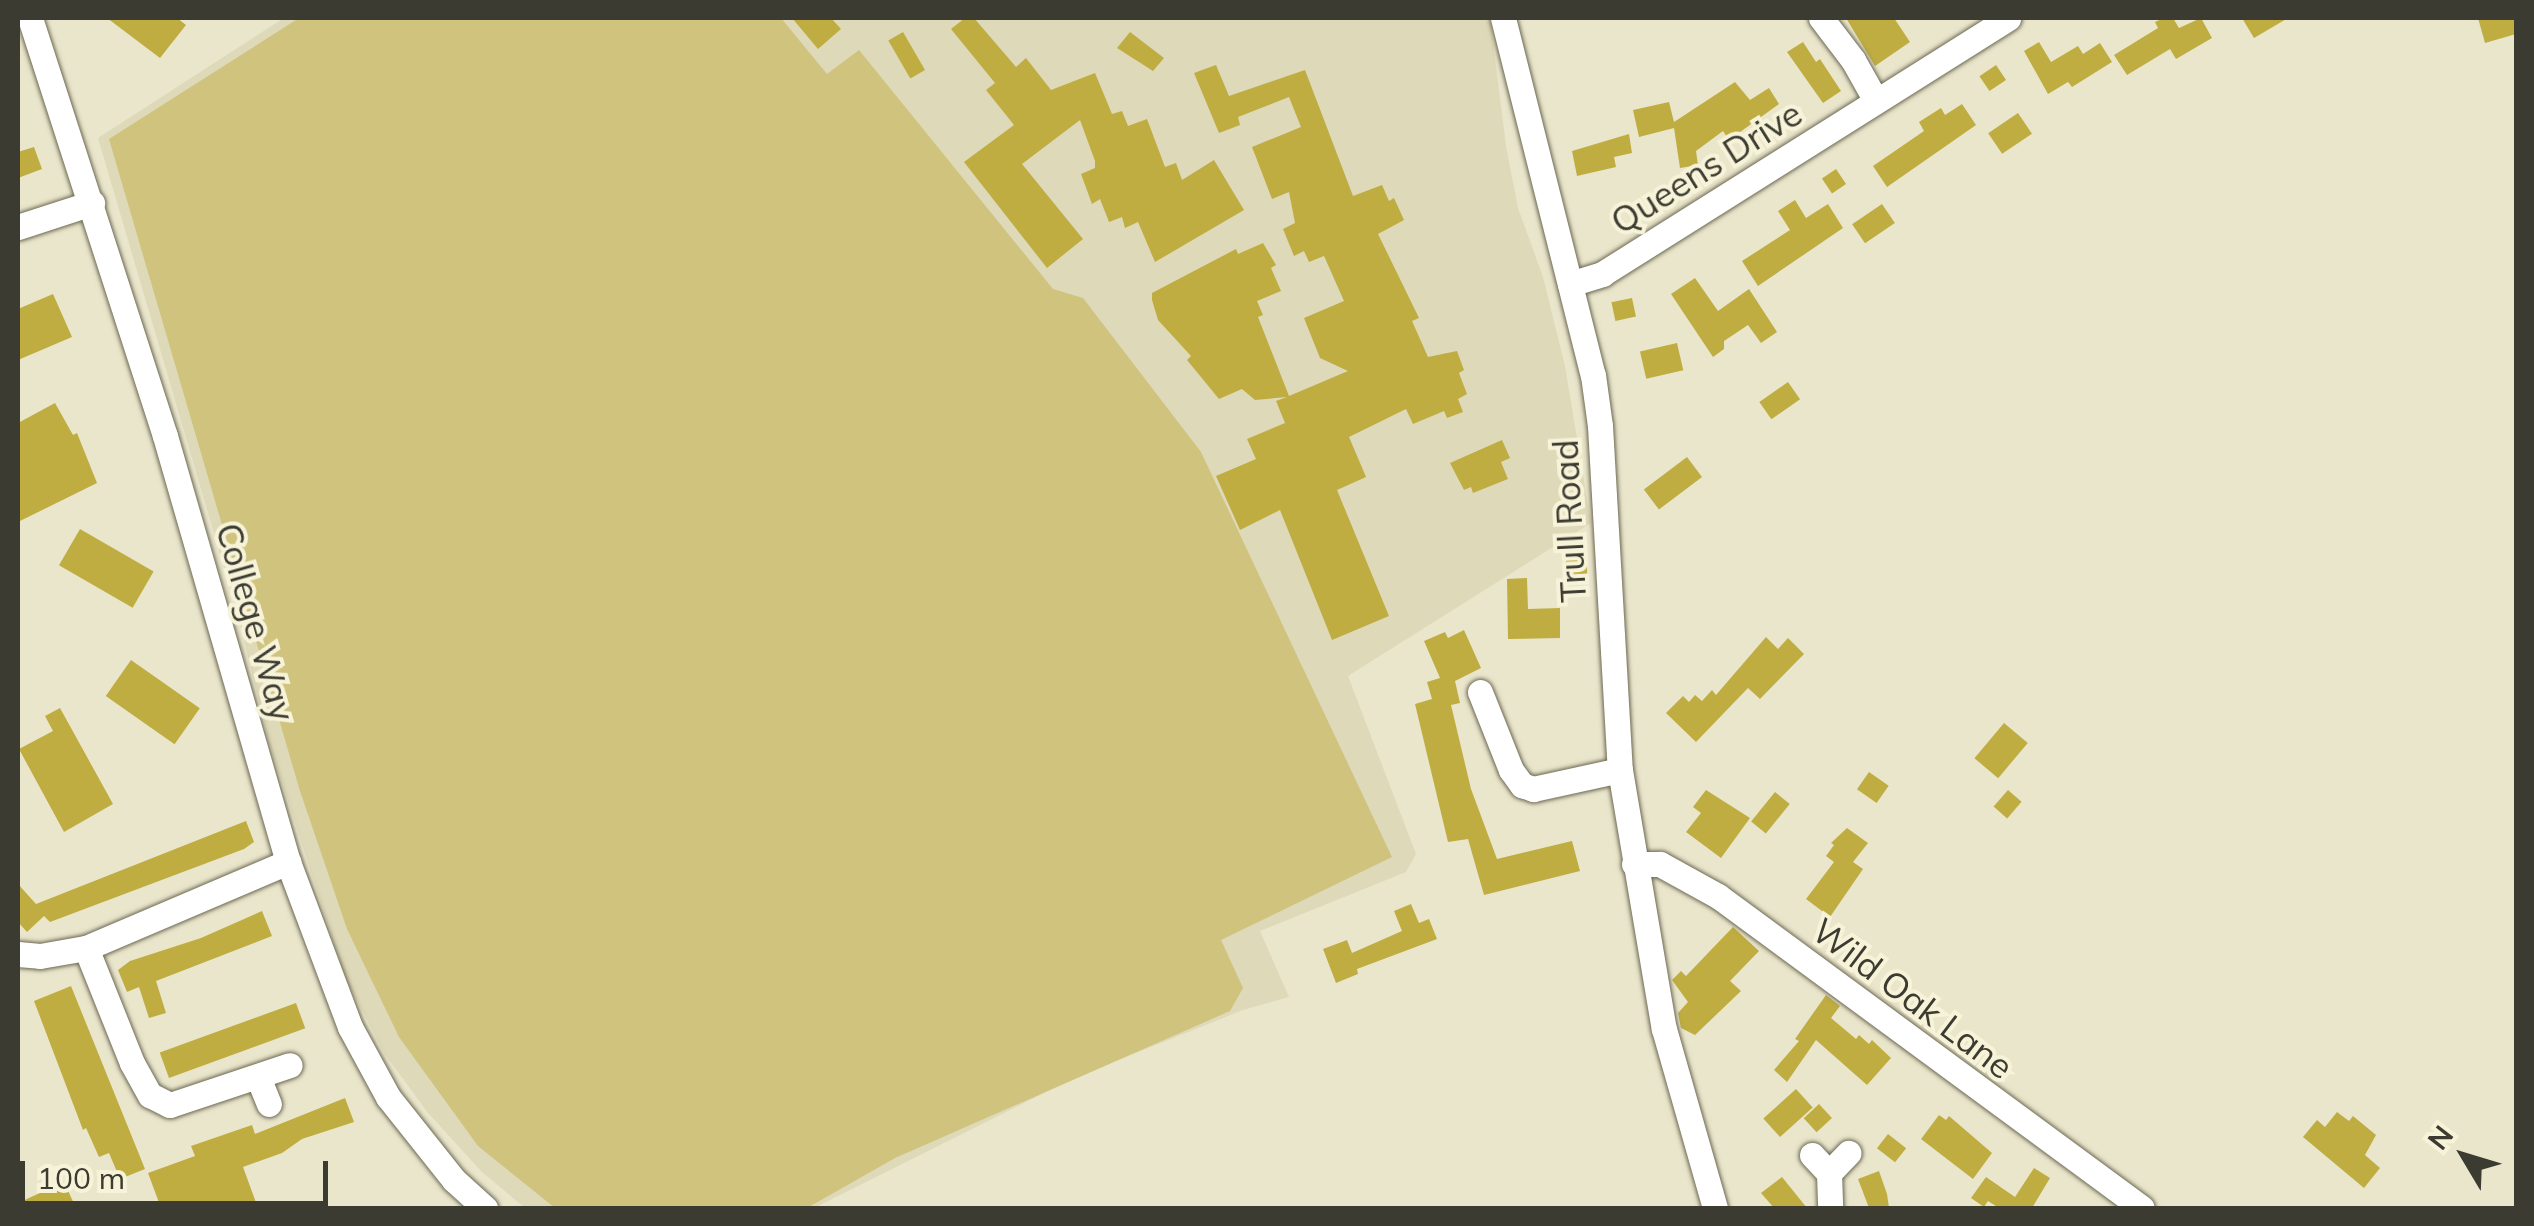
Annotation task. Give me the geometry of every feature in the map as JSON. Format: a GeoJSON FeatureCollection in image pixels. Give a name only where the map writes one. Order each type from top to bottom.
{"type":"FeatureCollection","features":[{"type":"Feature","properties":{"kind":"street","name":"College Way"},"geometry":{"type":"LineString","coordinates":[[30,18],[166,436],[288,862],[350,1027],[388,1096],[454,1180],[485,1208]]}},
{"type":"Feature","properties":{"kind":"street","name":"Trull Road"},"geometry":{"type":"LineString","coordinates":[[1503,18],[1593,375],[1600,426],[1620,770],[1664,1029],[1715,1208]]}},
{"type":"Feature","properties":{"kind":"street"},"geometry":{"type":"LineString","coordinates":[[1821,18],[1853,60],[1876,101]]}},
{"type":"Feature","properties":{"kind":"street","name":"Queens Drive"},"geometry":{"type":"LineString","coordinates":[[1570,284],[1602,274],[2008,18]]}},
{"type":"Feature","properties":{"kind":"street"},"geometry":{"type":"LineString","coordinates":[[18,227],[92,203]]}},
{"type":"Feature","properties":{"kind":"street"},"geometry":{"type":"LineString","coordinates":[[1480,692],[1512,770],[1517,796],[1532,789],[1620,770]]}},
{"type":"Feature","properties":{"kind":"street"},"geometry":{"type":"LineString","coordinates":[[18,954],[40,956],[86,948],[288,862]]}},
{"type":"Feature","properties":{"kind":"street","name":"Wild Oak Lane"},"geometry":{"type":"LineString","coordinates":[[1634,864],[1660,864],[1718,896],[2142,1208]]}},
{"type":"Feature","properties":{"kind":"street"},"geometry":{"type":"LineString","coordinates":[[86,948],[132,1063],[150,1095],[170,1106],[290,1065]]}},
{"type":"Feature","properties":{"kind":"street"},"geometry":{"type":"LineString","coordinates":[[258,1077],[269,1104]]}},
{"type":"Feature","properties":{"kind":"street"},"geometry":{"type":"LineString","coordinates":[[1830,1208],[1820,1164],[1848,1153]]}},
{"type":"Feature","properties":{"kind":"shaded area"},"geometry":{"type":"Polygon","coordinates":[[[284,18],[1490,18],[1518,208],[1543,277],[1565,366],[1591,523],[1348,676],[1416,854],[1406,872],[1260,931],[1289,997],[1243,1010],[1076,1077],[814,1208],[525,1208],[482,1172],[428,1113],[384,1053],[345,977],[269,742],[236,608],[98,138],[284,18]]]}},
{"type":"Feature","properties":{"kind":"shaded area"},"geometry":{"type":"Polygon","coordinates":[[[299,18],[781,18],[827,74],[859,50],[1053,289],[1083,298],[1201,452],[1392,857],[1221,940],[1243,988],[1230,1011],[895,1158],[807,1208],[555,1208],[478,1146],[399,1037],[347,929],[300,791],[109,139],[299,18]]]}},
{"type":"Feature","properties":{"kind":"building"},"geometry":{"type":"Polygon","coordinates":[[[107,18],[177,18],[186,25],[160,58],[107,18]]]}},
{"type":"Feature","properties":{"kind":"building"},"geometry":{"type":"Polygon","coordinates":[[[792,18],[831,18],[841,29],[818,49],[792,18]]]}},
{"type":"Feature","properties":{"kind":"building"},"geometry":{"type":"Polygon","coordinates":[[[965,18],[974,18],[1016,67],[1026,58],[1051,90],[1095,73],[1112,114],[1122,111],[1128,126],[1147,119],[1165,167],[1176,163],[1182,180],[1214,160],[1244,210],[1155,262],[1138,222],[1125,228],[1122,217],[1109,222],[1100,199],[1092,204],[1081,174],[1095,168],[1095,161],[1080,120],[1022,164],[1083,239],[1047,268],[964,162],[1014,125],[986,90],[995,83],[951,29],[965,18]]]}},
{"type":"Feature","properties":{"kind":"building"},"geometry":{"type":"Polygon","coordinates":[[[1846,18],[1894,18],[1910,42],[1875,66],[1846,18]]]}},
{"type":"Feature","properties":{"kind":"building"},"geometry":{"type":"Polygon","coordinates":[[[2173,18],[2179,28],[2201,18],[2212,38],[2176,59],[2170,49],[2127,75],[2114,55],[2158,28],[2155,22],[2173,18]]]}},
{"type":"Feature","properties":{"kind":"building"},"geometry":{"type":"Polygon","coordinates":[[[2242,18],[2288,18],[2254,38],[2242,18]]]}},
{"type":"Feature","properties":{"kind":"building"},"geometry":{"type":"Polygon","coordinates":[[[2478,18],[2516,18],[2516,34],[2485,43],[2478,18]]]}},
{"type":"Feature","properties":{"kind":"building"},"geometry":{"type":"Polygon","coordinates":[[[903,32],[925,70],[910,79],[888,40],[903,32]]]}},
{"type":"Feature","properties":{"kind":"building"},"geometry":{"type":"Polygon","coordinates":[[[1130,32],[1164,58],[1153,71],[1117,48],[1130,32]]]}},
{"type":"Feature","properties":{"kind":"building"},"geometry":{"type":"Polygon","coordinates":[[[1803,42],[1816,62],[1820,59],[1841,91],[1823,103],[1787,52],[1803,42]]]}},
{"type":"Feature","properties":{"kind":"building"},"geometry":{"type":"Polygon","coordinates":[[[2039,42],[2051,62],[2078,46],[2083,54],[2100,43],[2112,62],[2072,87],[2068,82],[2048,94],[2024,51],[2039,42]]]}},
{"type":"Feature","properties":{"kind":"building"},"geometry":{"type":"Polygon","coordinates":[[[1216,65],[1229,96],[1305,70],[1353,196],[1382,185],[1389,201],[1394,198],[1404,220],[1378,234],[1419,318],[1412,321],[1428,357],[1457,351],[1464,370],[1459,373],[1467,394],[1458,399],[1463,412],[1447,418],[1444,411],[1413,424],[1406,409],[1349,437],[1366,477],[1337,490],[1389,616],[1332,640],[1280,510],[1240,530],[1216,476],[1256,459],[1247,439],[1285,423],[1276,401],[1287,397],[1255,400],[1242,389],[1219,399],[1187,360],[1191,356],[1158,320],[1152,300],[1152,293],[1236,249],[1238,254],[1263,243],[1276,265],[1271,268],[1281,291],[1257,301],[1263,315],[1258,317],[1289,396],[1348,371],[1320,358],[1304,318],[1344,301],[1324,256],[1309,262],[1304,251],[1294,256],[1283,229],[1295,223],[1289,192],[1272,199],[1252,147],[1301,127],[1289,97],[1238,117],[1240,125],[1219,133],[1194,73],[1216,65]]]}},
{"type":"Feature","properties":{"kind":"building"},"geometry":{"type":"Polygon","coordinates":[[[1996,65],[2006,80],[1989,91],[1979,76],[1996,65]]]}},
{"type":"Feature","properties":{"kind":"building"},"geometry":{"type":"Polygon","coordinates":[[[1735,82],[1750,100],[1769,88],[1779,104],[1729,140],[1723,131],[1696,151],[1698,165],[1680,168],[1674,128],[1639,137],[1633,110],[1669,102],[1674,122],[1735,82]]]}},
{"type":"Feature","properties":{"kind":"building"},"geometry":{"type":"Polygon","coordinates":[[[1962,104],[1976,125],[1887,187],[1873,166],[1924,131],[1919,122],[1941,108],[1945,115],[1962,104]]]}},
{"type":"Feature","properties":{"kind":"building"},"geometry":{"type":"Polygon","coordinates":[[[2018,113],[2032,134],[2002,154],[1988,133],[2018,113]]]}},
{"type":"Feature","properties":{"kind":"building"},"geometry":{"type":"Polygon","coordinates":[[[1629,134],[1632,153],[1614,157],[1616,167],[1577,176],[1572,151],[1629,134]]]}},
{"type":"Feature","properties":{"kind":"building"},"geometry":{"type":"Polygon","coordinates":[[[34,147],[42,169],[18,178],[18,152],[34,147]]]}},
{"type":"Feature","properties":{"kind":"building"},"geometry":{"type":"Polygon","coordinates":[[[1836,169],[1846,184],[1832,193],[1822,179],[1836,169]]]}},
{"type":"Feature","properties":{"kind":"building"},"geometry":{"type":"Polygon","coordinates":[[[1795,200],[1806,218],[1828,204],[1843,228],[1758,286],[1742,261],[1790,230],[1778,211],[1795,200]]]}},
{"type":"Feature","properties":{"kind":"building"},"geometry":{"type":"Polygon","coordinates":[[[1882,204],[1895,223],[1865,243],[1852,224],[1882,204]]]}},
{"type":"Feature","properties":{"kind":"building"},"geometry":{"type":"Polygon","coordinates":[[[1695,278],[1718,311],[1749,289],[1777,332],[1761,343],[1748,325],[1724,341],[1724,349],[1713,357],[1671,294],[1695,278]]]}},
{"type":"Feature","properties":{"kind":"building"},"geometry":{"type":"Polygon","coordinates":[[[53,294],[72,337],[18,360],[18,309],[53,294]]]}},
{"type":"Feature","properties":{"kind":"building"},"geometry":{"type":"Polygon","coordinates":[[[1632,298],[1636,317],[1615,321],[1611,302],[1632,298]]]}},
{"type":"Feature","properties":{"kind":"building"},"geometry":{"type":"Polygon","coordinates":[[[1677,343],[1683,370],[1646,379],[1640,352],[1677,343]]]}},
{"type":"Feature","properties":{"kind":"building"},"geometry":{"type":"Polygon","coordinates":[[[1788,382],[1800,399],[1771,419],[1759,402],[1788,382]]]}},
{"type":"Feature","properties":{"kind":"building"},"geometry":{"type":"Polygon","coordinates":[[[55,403],[73,435],[77,433],[97,483],[18,522],[18,423],[55,403]]]}},
{"type":"Feature","properties":{"kind":"building"},"geometry":{"type":"Polygon","coordinates":[[[1502,440],[1510,458],[1501,462],[1508,479],[1473,493],[1471,487],[1464,490],[1450,463],[1502,440]]]}},
{"type":"Feature","properties":{"kind":"building"},"geometry":{"type":"Polygon","coordinates":[[[1687,457],[1702,477],[1659,509],[1644,489],[1687,457]]]}},
{"type":"Feature","properties":{"kind":"building"},"geometry":{"type":"Polygon","coordinates":[[[80,529],[154,572],[133,608],[59,565],[80,529]]]}},
{"type":"Feature","properties":{"kind":"building"},"geometry":{"type":"Polygon","coordinates":[[[1566,547],[1587,547],[1587,578],[1566,578],[1566,547]]]}},
{"type":"Feature","properties":{"kind":"building"},"geometry":{"type":"Polygon","coordinates":[[[1527,578],[1528,609],[1560,608],[1560,638],[1508,639],[1507,579],[1527,578]]]}},
{"type":"Feature","properties":{"kind":"building"},"geometry":{"type":"Polygon","coordinates":[[[1464,630],[1481,668],[1455,681],[1460,703],[1451,705],[1471,789],[1497,859],[1572,841],[1580,871],[1484,895],[1468,839],[1448,842],[1415,704],[1432,699],[1427,682],[1440,678],[1424,641],[1445,632],[1448,638],[1464,630]]]}},
{"type":"Feature","properties":{"kind":"building"},"geometry":{"type":"Polygon","coordinates":[[[1766,637],[1778,649],[1788,638],[1804,654],[1760,699],[1748,688],[1696,742],[1666,713],[1683,696],[1689,702],[1695,695],[1702,701],[1712,690],[1716,695],[1766,637]]]}},
{"type":"Feature","properties":{"kind":"building"},"geometry":{"type":"Polygon","coordinates":[[[131,660],[200,708],[175,744],[106,696],[131,660]]]}},
{"type":"Feature","properties":{"kind":"building"},"geometry":{"type":"Polygon","coordinates":[[[60,708],[113,804],[64,832],[19,749],[53,731],[45,716],[60,708]]]}},
{"type":"Feature","properties":{"kind":"building"},"geometry":{"type":"Polygon","coordinates":[[[2004,723],[2028,743],[1998,778],[1974,758],[2004,723]]]}},
{"type":"Feature","properties":{"kind":"building"},"geometry":{"type":"Polygon","coordinates":[[[1869,772],[1889,786],[1877,803],[1857,789],[1869,772]]]}},
{"type":"Feature","properties":{"kind":"building"},"geometry":{"type":"Polygon","coordinates":[[[1706,790],[1750,818],[1721,858],[1686,832],[1701,813],[1693,807],[1706,790]]]}},
{"type":"Feature","properties":{"kind":"building"},"geometry":{"type":"Polygon","coordinates":[[[2008,790],[2022,802],[2007,818],[1994,807],[2008,790]]]}},
{"type":"Feature","properties":{"kind":"building"},"geometry":{"type":"Polygon","coordinates":[[[1775,792],[1790,804],[1766,833],[1751,822],[1775,792]]]}},
{"type":"Feature","properties":{"kind":"building"},"geometry":{"type":"Polygon","coordinates":[[[246,821],[254,842],[244,849],[50,922],[44,916],[27,932],[18,922],[18,884],[36,904],[246,821]]]}},
{"type":"Feature","properties":{"kind":"building"},"geometry":{"type":"Polygon","coordinates":[[[1847,828],[1868,843],[1853,862],[1863,869],[1830,917],[1806,899],[1834,862],[1826,856],[1834,845],[1831,843],[1847,828]]]}},
{"type":"Feature","properties":{"kind":"building"},"geometry":{"type":"Polygon","coordinates":[[[1411,904],[1419,923],[1429,919],[1437,939],[1357,969],[1358,974],[1336,983],[1323,949],[1347,940],[1352,953],[1402,931],[1394,911],[1411,904]]]}},
{"type":"Feature","properties":{"kind":"building"},"geometry":{"type":"Polygon","coordinates":[[[262,911],[272,936],[156,981],[166,1013],[149,1018],[139,987],[127,992],[118,970],[130,961],[201,938],[262,911]]]}},
{"type":"Feature","properties":{"kind":"building"},"geometry":{"type":"Polygon","coordinates":[[[1733,927],[1759,951],[1730,981],[1741,991],[1695,1035],[1681,1028],[1678,1013],[1688,1002],[1672,980],[1681,971],[1686,976],[1733,927]]]}},
{"type":"Feature","properties":{"kind":"building"},"geometry":{"type":"Polygon","coordinates":[[[71,986],[145,1169],[120,1179],[109,1153],[99,1157],[86,1128],[83,1130],[34,1001],[71,986]]]}},
{"type":"Feature","properties":{"kind":"building"},"geometry":{"type":"Polygon","coordinates":[[[1826,995],[1840,1006],[1831,1018],[1856,1039],[1859,1035],[1869,1044],[1872,1040],[1891,1058],[1867,1085],[1816,1040],[1787,1082],[1774,1070],[1799,1041],[1795,1039],[1826,995]]]}},
{"type":"Feature","properties":{"kind":"building"},"geometry":{"type":"Polygon","coordinates":[[[296,1003],[305,1028],[169,1078],[160,1053],[296,1003]]]}},
{"type":"Feature","properties":{"kind":"building"},"geometry":{"type":"Polygon","coordinates":[[[1796,1089],[1813,1108],[1780,1137],[1763,1118],[1796,1089]]]}},
{"type":"Feature","properties":{"kind":"building"},"geometry":{"type":"Polygon","coordinates":[[[345,1098],[354,1122],[302,1139],[282,1153],[243,1167],[258,1208],[161,1208],[148,1173],[195,1156],[191,1146],[252,1125],[255,1134],[345,1098]]]}},
{"type":"Feature","properties":{"kind":"building"},"geometry":{"type":"Polygon","coordinates":[[[1819,1104],[1832,1118],[1817,1132],[1804,1118],[1819,1104]]]}},
{"type":"Feature","properties":{"kind":"building"},"geometry":{"type":"Polygon","coordinates":[[[2337,1112],[2349,1121],[2353,1116],[2376,1135],[2365,1155],[2380,1168],[2364,1188],[2303,1137],[2317,1120],[2325,1127],[2337,1112]]]}},
{"type":"Feature","properties":{"kind":"building"},"geometry":{"type":"Polygon","coordinates":[[[1939,1115],[1946,1120],[1949,1116],[1992,1153],[1973,1179],[1921,1139],[1939,1115]]]}},
{"type":"Feature","properties":{"kind":"building"},"geometry":{"type":"Polygon","coordinates":[[[1888,1134],[1906,1148],[1895,1162],[1877,1148],[1888,1134]]]}},
{"type":"Feature","properties":{"kind":"building"},"geometry":{"type":"Polygon","coordinates":[[[2034,1168],[2050,1178],[2032,1208],[1999,1208],[1988,1201],[1984,1207],[1971,1198],[1986,1177],[2015,1197],[2034,1168]]]}},
{"type":"Feature","properties":{"kind":"building"},"geometry":{"type":"Polygon","coordinates":[[[1879,1171],[1889,1208],[1869,1208],[1858,1179],[1879,1171]]]}},
{"type":"Feature","properties":{"kind":"building"},"geometry":{"type":"Polygon","coordinates":[[[1782,1177],[1807,1208],[1774,1208],[1761,1193],[1782,1177]]]}},
{"type":"Feature","properties":{"kind":"building"},"geometry":{"type":"Polygon","coordinates":[[[64,1182],[76,1208],[18,1208],[18,1203],[64,1182]]]}}]}
